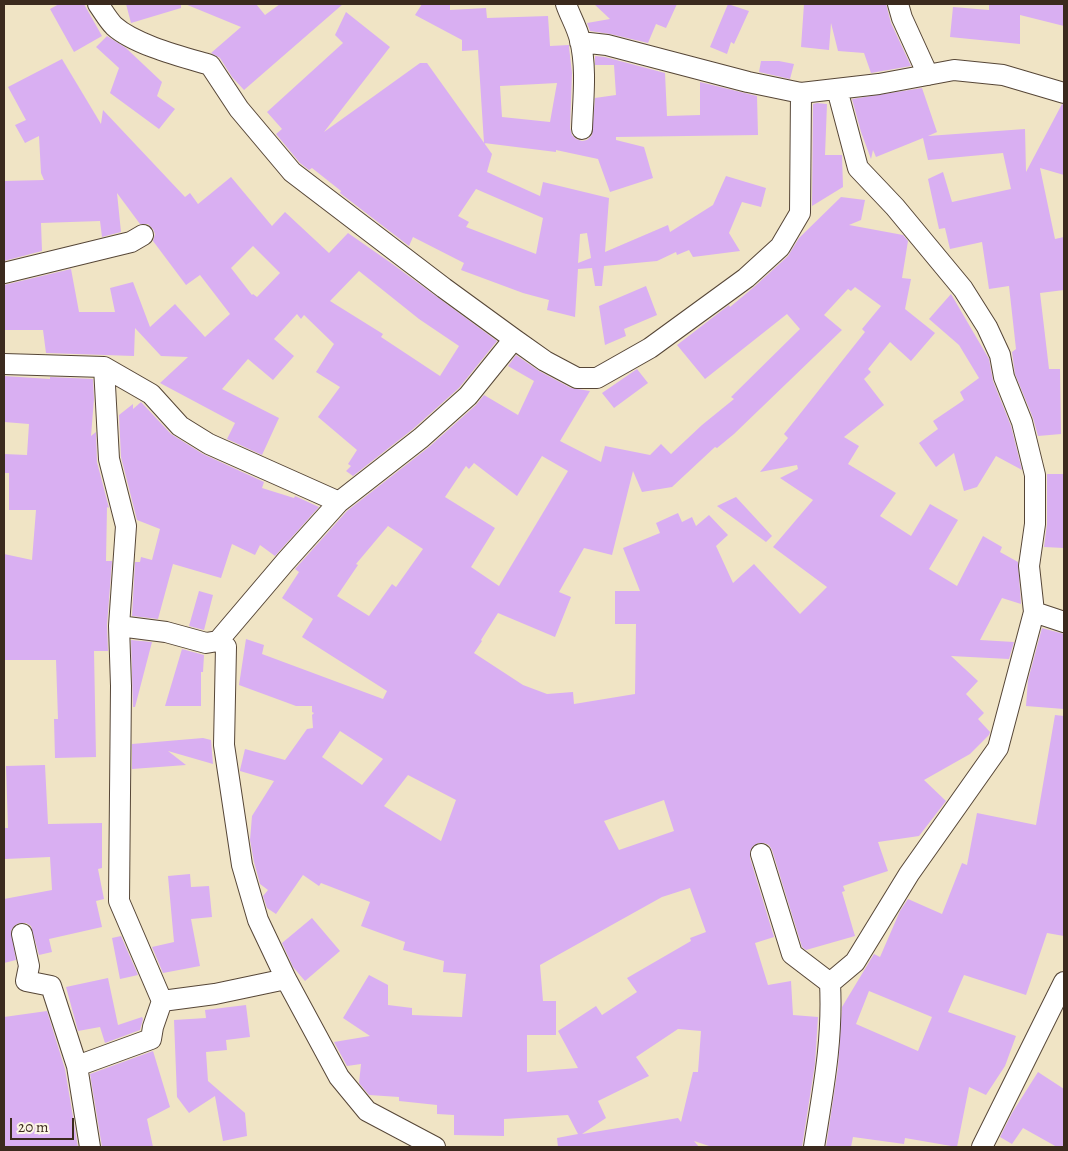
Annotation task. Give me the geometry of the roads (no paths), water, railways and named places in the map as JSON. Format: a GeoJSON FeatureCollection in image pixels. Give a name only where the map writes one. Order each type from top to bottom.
{"type":"FeatureCollection","features":[{"type":"Feature","properties":{"kind":"street"},"geometry":{"type":"LineString","coordinates":[[98,4],[114,26],[134,38],[178,56],[210,65],[239,109],[292,172],[514,339],[545,361],[577,378],[598,378],[650,348],[746,278],[780,247],[800,213],[802,93]]}},
{"type":"Feature","properties":{"kind":"street"},"geometry":{"type":"LineString","coordinates":[[565,4],[574,20],[584,68],[582,129]]}},
{"type":"Feature","properties":{"kind":"street"},"geometry":{"type":"LineString","coordinates":[[898,4],[902,18],[928,75]]}},
{"type":"Feature","properties":{"kind":"street"},"geometry":{"type":"LineString","coordinates":[[580,42],[607,45],[760,85],[802,93],[878,84],[954,70],[1003,75],[1064,93]]}},
{"type":"Feature","properties":{"kind":"street"},"geometry":{"type":"LineString","coordinates":[[830,983],[855,962],[909,874],[998,748],[1034,612],[1029,566],[1035,524],[1035,475],[1022,422],[1004,377],[1000,355],[963,289],[928,250],[895,207],[858,168],[837,89]]}},
{"type":"Feature","properties":{"kind":"street"},"geometry":{"type":"LineString","coordinates":[[4,272],[131,242],[143,235]]}},
{"type":"Feature","properties":{"kind":"street"},"geometry":{"type":"LineString","coordinates":[[118,626],[166,632],[206,643],[218,641],[286,561],[340,502],[422,438],[468,396],[514,339]]}},
{"type":"Feature","properties":{"kind":"street"},"geometry":{"type":"LineString","coordinates":[[4,364],[104,367],[151,394],[180,426],[209,444],[340,502]]}},
{"type":"Feature","properties":{"kind":"street"},"geometry":{"type":"LineString","coordinates":[[77,1066],[151,1039],[162,1001],[118,901],[120,686],[118,626],[126,526],[109,459],[104,367]]}},
{"type":"Feature","properties":{"kind":"street"},"geometry":{"type":"LineString","coordinates":[[1034,612],[1064,622]]}},
{"type":"Feature","properties":{"kind":"street"},"geometry":{"type":"LineString","coordinates":[[218,641],[226,647],[224,745],[242,865],[258,920],[286,979],[340,1077],[368,1111],[434,1147]]}},
{"type":"Feature","properties":{"kind":"street"},"geometry":{"type":"LineString","coordinates":[[762,854],[792,954],[830,983],[832,1016],[826,1078],[814,1147]]}},
{"type":"Feature","properties":{"kind":"street"},"geometry":{"type":"LineString","coordinates":[[22,934],[29,966],[26,981],[50,986],[77,1066],[90,1147]]}},
{"type":"Feature","properties":{"kind":"street"},"geometry":{"type":"LineString","coordinates":[[162,1001],[215,994],[286,979]]}},
{"type":"Feature","properties":{"kind":"street"},"geometry":{"type":"LineString","coordinates":[[982,1147],[1064,982]]}}]}
